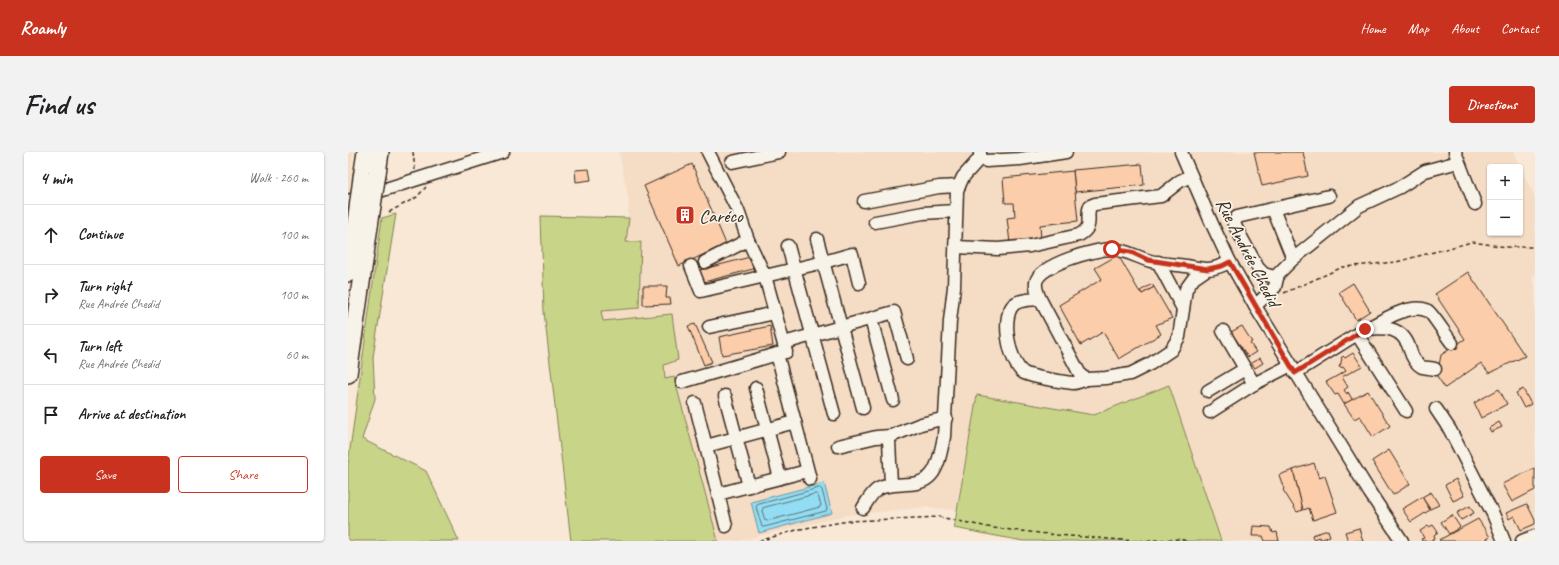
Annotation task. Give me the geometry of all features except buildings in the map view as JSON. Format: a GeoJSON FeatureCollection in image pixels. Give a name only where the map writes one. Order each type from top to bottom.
{"type":"FeatureCollection","features":[{"type":"Feature","properties":{"kind":"highway"},"geometry":{"type":"LineString","coordinates":[[366,152],[370,175]]}},
{"type":"Feature","properties":{"kind":"highway"},"geometry":{"type":"LineString","coordinates":[[348,374],[363,221],[370,175],[380,152]]}},
{"type":"Feature","properties":{"kind":"highway"},"geometry":{"type":"LineString","coordinates":[[348,274],[363,221]]}},
{"type":"Feature","properties":{"kind":"street"},"geometry":{"type":"LineString","coordinates":[[348,201],[421,175],[503,152]]}},
{"type":"Feature","properties":{"kind":"street"},"geometry":{"type":"LineString","coordinates":[[682,382],[786,352],[765,276],[748,240],[738,211],[708,152]]}},
{"type":"Feature","properties":{"kind":"street"},"geometry":{"type":"LineString","coordinates":[[732,162],[779,152]]}},
{"type":"Feature","properties":{"kind":"street"},"geometry":{"type":"LineString","coordinates":[[863,508],[878,489],[891,485],[923,481],[931,475],[936,468],[944,438],[946,418],[950,321],[954,287],[956,247],[957,190],[959,186],[967,172],[980,155],[986,161],[1066,152]]}},
{"type":"Feature","properties":{"kind":"street","name":"Rue Andrée Chedid"},"geometry":{"type":"LineString","coordinates":[[1181,152],[1230,262],[1293,369],[1370,493],[1402,541]]}},
{"type":"Feature","properties":{"kind":"street"},"geometry":{"type":"LineString","coordinates":[[1255,306],[1275,287],[1278,274],[1293,259],[1359,206],[1400,187],[1425,171],[1457,157],[1475,204]]}},
{"type":"Feature","properties":{"kind":"street"},"geometry":{"type":"LineString","coordinates":[[956,247],[998,249],[1030,246],[1080,234],[1086,231],[1088,227],[1088,211],[1090,206],[1095,204],[1161,196],[1180,181],[1191,176]]}},
{"type":"Feature","properties":{"kind":"street"},"geometry":{"type":"LineString","coordinates":[[864,201],[939,187],[959,186]]}},
{"type":"Feature","properties":{"kind":"street"},"geometry":{"type":"LineString","coordinates":[[1277,278],[1264,274],[1258,268],[1234,224],[1237,217],[1329,196]]}},
{"type":"Feature","properties":{"kind":"street"},"geometry":{"type":"LineString","coordinates":[[1273,209],[1293,259]]}},
{"type":"Feature","properties":{"kind":"street"},"geometry":{"type":"LineString","coordinates":[[875,222],[923,212],[956,211]]}},
{"type":"Feature","properties":{"kind":"street"},"geometry":{"type":"LineString","coordinates":[[817,239],[863,408]]}},
{"type":"Feature","properties":{"kind":"street"},"geometry":{"type":"LineString","coordinates":[[705,262],[748,240]]}},
{"type":"Feature","properties":{"kind":"street"},"geometry":{"type":"LineString","coordinates":[[788,246],[834,414]]}},
{"type":"Feature","properties":{"kind":"street"},"geometry":{"type":"LineString","coordinates":[[1087,379],[1081,376],[1036,289],[1036,282],[1039,275],[1046,269],[1061,262],[1091,252],[1112,249],[1131,252],[1148,260],[1208,269],[1222,266],[1230,262]]}},
{"type":"Feature","properties":{"kind":"street"},"geometry":{"type":"LineString","coordinates":[[691,266],[701,291],[852,254],[860,283]]}},
{"type":"Feature","properties":{"kind":"street"},"geometry":{"type":"LineString","coordinates":[[1158,262],[1183,310]]}},
{"type":"Feature","properties":{"kind":"street"},"geometry":{"type":"LineString","coordinates":[[1040,299],[1015,303],[1010,308],[1008,314],[1007,327],[1010,351],[1016,364],[1023,372],[1031,375],[1074,383],[1087,379],[1106,378],[1130,374],[1150,364],[1171,350],[1179,337],[1186,289],[1194,278],[1208,269]]}},
{"type":"Feature","properties":{"kind":"street"},"geometry":{"type":"LineString","coordinates":[[1210,412],[1254,384],[1279,372],[1293,369],[1397,312],[1416,309],[1427,310],[1433,315],[1452,343]]}},
{"type":"Feature","properties":{"kind":"street"},"geometry":{"type":"LineString","coordinates":[[784,342],[894,312],[907,359]]}},
{"type":"Feature","properties":{"kind":"street"},"geometry":{"type":"LineString","coordinates":[[709,327],[775,313]]}},
{"type":"Feature","properties":{"kind":"street"},"geometry":{"type":"LineString","coordinates":[[871,319],[893,400]]}},
{"type":"Feature","properties":{"kind":"street"},"geometry":{"type":"LineString","coordinates":[[1361,332],[1390,329],[1399,332],[1406,339],[1413,358],[1422,366],[1434,369]]}},
{"type":"Feature","properties":{"kind":"street"},"geometry":{"type":"LineString","coordinates":[[1223,332],[1254,384]]}},
{"type":"Feature","properties":{"kind":"street"},"geometry":{"type":"LineString","coordinates":[[1361,332],[1406,411]]}},
{"type":"Feature","properties":{"kind":"street"},"geometry":{"type":"LineString","coordinates":[[718,494],[780,478],[809,475],[777,354]]}},
{"type":"Feature","properties":{"kind":"street"},"geometry":{"type":"LineString","coordinates":[[1208,391],[1245,369]]}},
{"type":"Feature","properties":{"kind":"street"},"geometry":{"type":"LineString","coordinates":[[756,388],[780,478]]}},
{"type":"Feature","properties":{"kind":"street"},"geometry":{"type":"LineString","coordinates":[[725,396],[749,486]]}},
{"type":"Feature","properties":{"kind":"street"},"geometry":{"type":"LineString","coordinates":[[695,403],[726,526]]}},
{"type":"Feature","properties":{"kind":"street"},"geometry":{"type":"LineString","coordinates":[[1436,409],[1450,430],[1493,514],[1504,541]]}},
{"type":"Feature","properties":{"kind":"street"},"geometry":{"type":"LineString","coordinates":[[838,446],[876,437],[891,436],[921,424],[946,418]]}},
{"type":"Feature","properties":{"kind":"street"},"geometry":{"type":"LineString","coordinates":[[706,446],[795,422]]}},
{"type":"Feature","properties":{"kind":"street"},"geometry":{"type":"LineString","coordinates":[[891,436],[889,440],[891,485]]}},
{"type":"Feature","properties":{"kind":"street"},"geometry":{"type":"LineString","coordinates":[[1522,541],[1535,536]]}},
{"type":"Feature","properties":{"kind":"path"},"geometry":{"type":"LineString","coordinates":[[389,212],[417,197],[427,186],[421,175],[413,152]]}},
{"type":"Feature","properties":{"kind":"path"},"geometry":{"type":"LineString","coordinates":[[1283,293],[1343,266],[1396,262],[1472,242],[1507,247],[1535,247]]}},
{"type":"Feature","properties":{"kind":"path"},"geometry":{"type":"LineString","coordinates":[[759,541],[800,529],[849,521],[939,517],[993,528],[1057,535],[1136,541],[1180,539],[1186,541]]}},
{"type":"Feature","properties":{"kind":"shaded area"},"geometry":{"type":"Polygon","coordinates":[[[348,152],[353,152],[348,207],[348,152]]]}},
{"type":"Feature","properties":{"kind":"shaded area"},"geometry":{"type":"Polygon","coordinates":[[[619,152],[1513,152],[1519,164],[1487,164],[1487,236],[1523,236],[1523,172],[1535,197],[1535,275],[1532,278],[1535,287],[1535,541],[1221,541],[1169,386],[1094,415],[977,395],[956,510],[927,507],[847,515],[738,541],[718,541],[674,377],[665,380],[664,365],[603,321],[601,311],[639,308],[641,242],[626,242],[629,201],[619,152]]]}},
{"type":"Feature","properties":{"kind":"green space"},"geometry":{"type":"Polygon","coordinates":[[[396,214],[373,357],[375,399],[362,439],[426,471],[459,541],[348,541],[348,464],[382,218],[396,214]]]}},
{"type":"Feature","properties":{"kind":"green space"},"geometry":{"type":"Polygon","coordinates":[[[541,216],[629,218],[626,242],[641,242],[639,308],[601,311],[603,321],[672,314],[678,360],[664,365],[665,379],[674,377],[718,541],[571,541],[544,312],[541,216]]]}},
{"type":"Feature","properties":{"kind":"green space"},"geometry":{"type":"Polygon","coordinates":[[[1169,385],[1221,541],[1023,541],[954,528],[977,395],[1094,415],[1169,385]]]}},
{"type":"Feature","properties":{"kind":"water"},"geometry":{"type":"Polygon","coordinates":[[[824,483],[832,513],[759,533],[751,502],[824,483]]]}},
{"type":"Feature","properties":{"kind":"place","name":"Caréco"},"geometry":{"type":"Point","coordinates":[685,215]}},
{"type":"Feature","properties":{"kind":"route"},"geometry":{"type":"LineString","coordinates":[[1112,249],[1131,252],[1148,260],[1208,269],[1222,266],[1230,262],[1295,373],[1365,329]]}}]}
